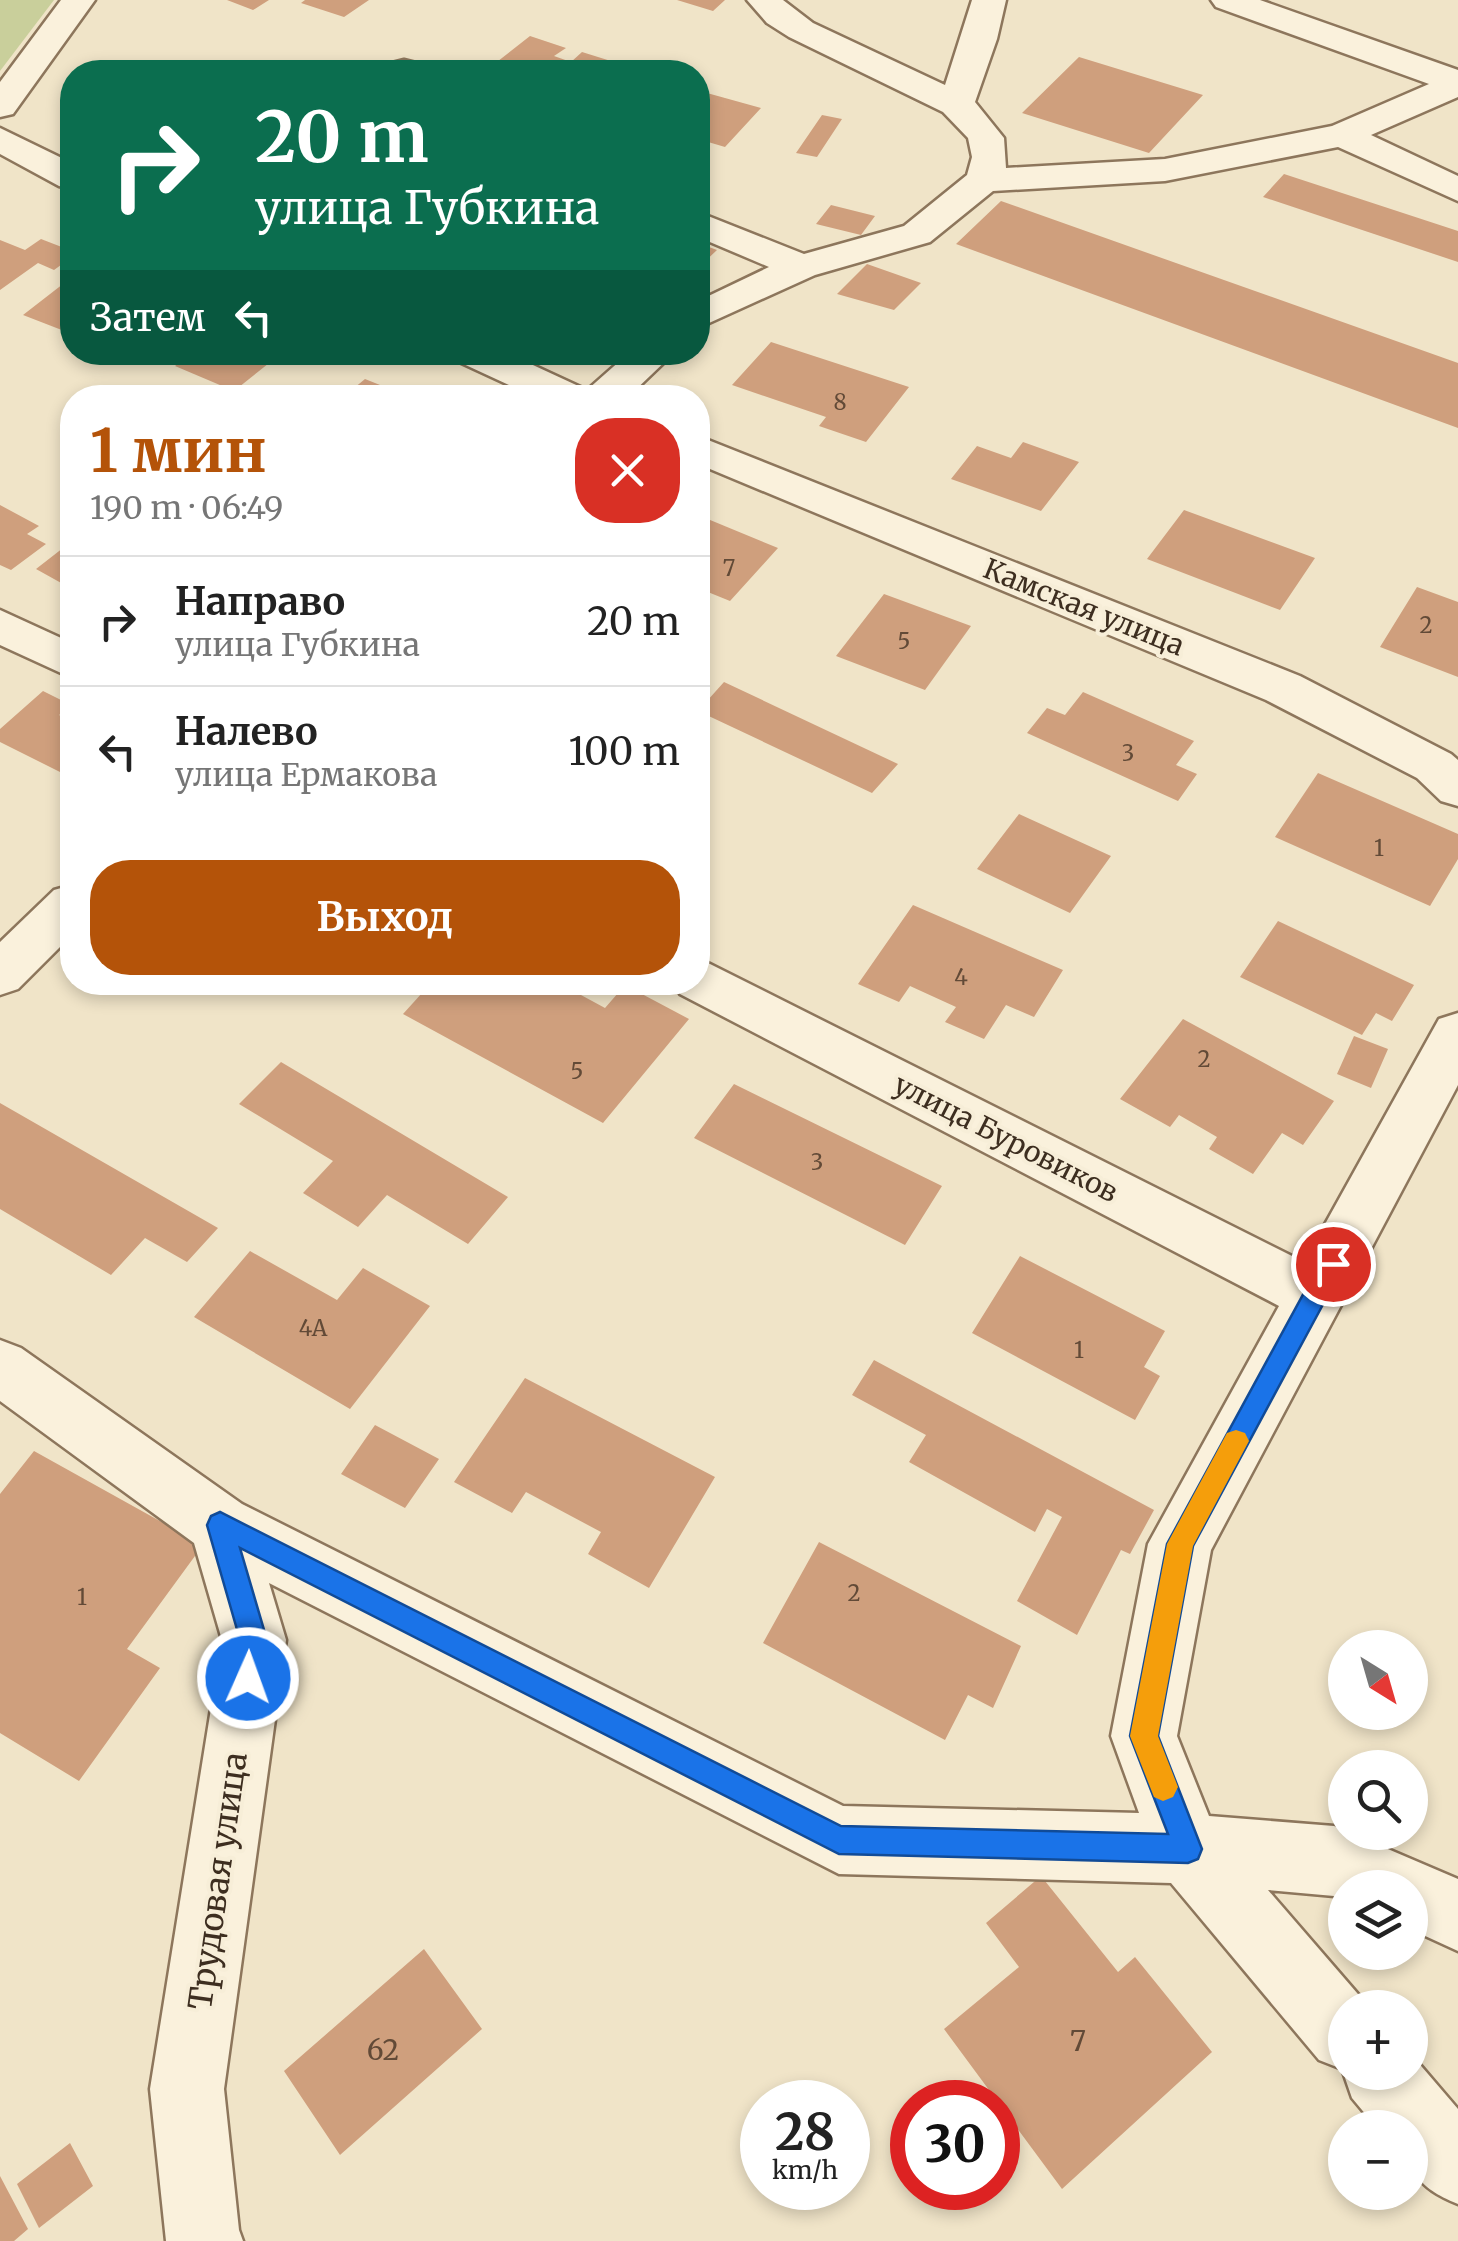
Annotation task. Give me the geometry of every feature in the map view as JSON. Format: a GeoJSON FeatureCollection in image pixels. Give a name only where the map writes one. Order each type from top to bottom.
{"type":"FeatureCollection","features":[{"type":"Feature","properties":{"kind":"street"},"geometry":{"type":"LineString","coordinates":[[0,106],[78,0]]}},
{"type":"Feature","properties":{"kind":"street"},"geometry":{"type":"LineString","coordinates":[[710,310],[801,267],[917,234],[983,180],[990,166],[992,152],[975,120],[956,104],[801,30],[764,0]]}},
{"type":"Feature","properties":{"kind":"street"},"geometry":{"type":"LineString","coordinates":[[956,104],[980,39],[989,0]]}},
{"type":"Feature","properties":{"kind":"street"},"geometry":{"type":"LineString","coordinates":[[1228,0],[1458,83]]}},
{"type":"Feature","properties":{"kind":"street"},"geometry":{"type":"LineString","coordinates":[[983,180],[1166,170],[1342,135],[1458,83]]}},
{"type":"Feature","properties":{"kind":"street"},"geometry":{"type":"LineString","coordinates":[[1342,135],[1458,190]]}},
{"type":"Feature","properties":{"kind":"street"},"geometry":{"type":"LineString","coordinates":[[0,139],[60,172]]}},
{"type":"Feature","properties":{"kind":"street"},"geometry":{"type":"LineString","coordinates":[[710,228],[801,267]]}},
{"type":"Feature","properties":{"kind":"street"},"geometry":{"type":"LineString","coordinates":[[500,365],[543,385]]}},
{"type":"Feature","properties":{"kind":"street"},"geometry":{"type":"LineString","coordinates":[[617,385],[639,365]]}},
{"type":"Feature","properties":{"kind":"street","name":"Камская улица"},"geometry":{"type":"LineString","coordinates":[[710,454],[1283,688],[1434,766],[1458,788]]}},
{"type":"Feature","properties":{"kind":"street"},"geometry":{"type":"LineString","coordinates":[[0,626],[60,656]]}},
{"type":"Feature","properties":{"kind":"street"},"geometry":{"type":"LineString","coordinates":[[0,974],[60,916]]}},
{"type":"Feature","properties":{"kind":"street","name":"улица Буровиков"},"geometry":{"type":"LineString","coordinates":[[710,985],[1315,1296]]}},
{"type":"Feature","properties":{"kind":"street"},"geometry":{"type":"LineString","coordinates":[[1328,2014],[1188,1849],[1144,1736],[1180,1544],[1458,1034]]}},
{"type":"Feature","properties":{"kind":"street"},"geometry":{"type":"LineString","coordinates":[[0,1367],[220,1525],[839,1840],[1188,1849],[1334,1861],[1356,1870]]}},
{"type":"Feature","properties":{"kind":"street","name":"Трудовая улица"},"geometry":{"type":"LineString","coordinates":[[206,2241],[202,2234],[187,2089],[254,1640],[220,1525]]}},
{"type":"Feature","properties":{"kind":"street"},"geometry":{"type":"LineString","coordinates":[[1428,1901],[1458,1916]]}},
{"type":"Feature","properties":{"kind":"street"},"geometry":{"type":"LineString","coordinates":[[1393,2090],[1458,2166]]}},
{"type":"Feature","properties":{"kind":"green space"},"geometry":{"type":"Polygon","coordinates":[[[0,0],[54,0],[0,71],[0,0]]]}},
{"type":"Feature","properties":{"kind":"building"},"geometry":{"type":"Polygon","coordinates":[[[227,0],[269,0],[253,10],[227,0]]]}},
{"type":"Feature","properties":{"kind":"building"},"geometry":{"type":"Polygon","coordinates":[[[369,0],[344,17],[301,3],[369,0]]]}},
{"type":"Feature","properties":{"kind":"building"},"geometry":{"type":"Polygon","coordinates":[[[677,0],[725,0],[713,11],[677,0]]]}},
{"type":"Feature","properties":{"kind":"building"},"geometry":{"type":"Polygon","coordinates":[[[530,36],[566,48],[554,56],[565,60],[499,60],[530,36]]]}},
{"type":"Feature","properties":{"kind":"building"},"geometry":{"type":"Polygon","coordinates":[[[582,52],[608,60],[573,60],[582,52]]]}},
{"type":"Feature","properties":{"kind":"building"},"geometry":{"type":"Polygon","coordinates":[[[1079,57],[1203,95],[1149,153],[1022,113],[1079,57]]]}},
{"type":"Feature","properties":{"kind":"building"},"geometry":{"type":"Polygon","coordinates":[[[710,94],[761,108],[725,147],[710,143],[710,94]]]}},
{"type":"Feature","properties":{"kind":"building"},"geometry":{"type":"Polygon","coordinates":[[[822,115],[842,119],[817,157],[796,153],[822,115]]]}},
{"type":"Feature","properties":{"kind":"building"},"geometry":{"type":"Polygon","coordinates":[[[1284,174],[1458,231],[1458,262],[1263,197],[1284,174]]]}},
{"type":"Feature","properties":{"kind":"building"},"geometry":{"type":"Polygon","coordinates":[[[1001,201],[1458,363],[1458,428],[956,244],[1001,201]]]}},
{"type":"Feature","properties":{"kind":"building"},"geometry":{"type":"Polygon","coordinates":[[[831,205],[875,216],[861,235],[816,224],[831,205]]]}},
{"type":"Feature","properties":{"kind":"building"},"geometry":{"type":"Polygon","coordinates":[[[41,239],[60,246],[60,266],[54,270],[38,263],[0,290],[0,240],[25,250],[41,239]]]}},
{"type":"Feature","properties":{"kind":"building"},"geometry":{"type":"Polygon","coordinates":[[[867,264],[921,283],[894,310],[837,294],[867,264]]]}},
{"type":"Feature","properties":{"kind":"building"},"geometry":{"type":"Polygon","coordinates":[[[60,286],[60,329],[23,315],[60,286]]]}},
{"type":"Feature","properties":{"kind":"building"},"geometry":{"type":"Polygon","coordinates":[[[771,342],[909,387],[866,442],[819,426],[826,417],[732,385],[771,342]]]}},
{"type":"Feature","properties":{"kind":"building"},"geometry":{"type":"Polygon","coordinates":[[[267,365],[242,385],[220,385],[175,366],[267,365]]]}},
{"type":"Feature","properties":{"kind":"building"},"geometry":{"type":"Polygon","coordinates":[[[365,379],[380,385],[358,385],[365,379]]]}},
{"type":"Feature","properties":{"kind":"building"},"geometry":{"type":"Polygon","coordinates":[[[1023,442],[1079,462],[1041,511],[951,479],[977,446],[1011,458],[1023,442]]]}},
{"type":"Feature","properties":{"kind":"building"},"geometry":{"type":"Polygon","coordinates":[[[0,505],[39,526],[27,534],[46,544],[11,570],[0,565],[0,505]]]}},
{"type":"Feature","properties":{"kind":"building"},"geometry":{"type":"Polygon","coordinates":[[[1184,510],[1315,558],[1280,610],[1147,559],[1184,510]]]}},
{"type":"Feature","properties":{"kind":"building"},"geometry":{"type":"Polygon","coordinates":[[[710,520],[778,548],[730,601],[710,593],[710,520]]]}},
{"type":"Feature","properties":{"kind":"building"},"geometry":{"type":"Polygon","coordinates":[[[60,550],[60,582],[36,569],[60,550]]]}},
{"type":"Feature","properties":{"kind":"building"},"geometry":{"type":"Polygon","coordinates":[[[1417,587],[1458,602],[1458,677],[1380,647],[1417,587]]]}},
{"type":"Feature","properties":{"kind":"building"},"geometry":{"type":"Polygon","coordinates":[[[884,594],[971,626],[925,690],[836,656],[884,594]]]}},
{"type":"Feature","properties":{"kind":"building"},"geometry":{"type":"Polygon","coordinates":[[[724,682],[898,764],[872,793],[710,717],[710,698],[724,682]]]}},
{"type":"Feature","properties":{"kind":"building"},"geometry":{"type":"Polygon","coordinates":[[[43,691],[60,700],[60,772],[0,742],[0,729],[43,691]]]}},
{"type":"Feature","properties":{"kind":"building"},"geometry":{"type":"Polygon","coordinates":[[[1083,692],[1194,741],[1176,765],[1197,774],[1178,801],[1027,733],[1047,708],[1065,715],[1083,692]]]}},
{"type":"Feature","properties":{"kind":"building"},"geometry":{"type":"Polygon","coordinates":[[[1318,773],[1458,834],[1458,859],[1430,906],[1275,837],[1318,773]]]}},
{"type":"Feature","properties":{"kind":"building"},"geometry":{"type":"Polygon","coordinates":[[[1019,814],[1111,856],[1070,913],[977,869],[1019,814]]]}},
{"type":"Feature","properties":{"kind":"building"},"geometry":{"type":"Polygon","coordinates":[[[913,905],[1063,970],[1034,1017],[1006,1005],[984,1039],[945,1022],[956,1007],[910,986],[899,1002],[858,984],[913,905]]]}},
{"type":"Feature","properties":{"kind":"building"},"geometry":{"type":"Polygon","coordinates":[[[1278,921],[1414,985],[1392,1021],[1376,1013],[1362,1035],[1240,977],[1278,921]]]}},
{"type":"Feature","properties":{"kind":"building"},"geometry":{"type":"Polygon","coordinates":[[[420,995],[581,995],[605,1008],[616,995],[644,995],[689,1019],[603,1123],[403,1014],[420,995]]]}},
{"type":"Feature","properties":{"kind":"building"},"geometry":{"type":"Polygon","coordinates":[[[1183,1019],[1334,1101],[1303,1145],[1282,1133],[1253,1174],[1209,1149],[1217,1137],[1179,1115],[1170,1127],[1120,1099],[1183,1019]]]}},
{"type":"Feature","properties":{"kind":"building"},"geometry":{"type":"Polygon","coordinates":[[[1354,1036],[1388,1049],[1371,1088],[1337,1074],[1354,1036]]]}},
{"type":"Feature","properties":{"kind":"building"},"geometry":{"type":"Polygon","coordinates":[[[281,1062],[508,1197],[468,1244],[387,1195],[358,1227],[303,1193],[333,1161],[239,1104],[281,1062]]]}},
{"type":"Feature","properties":{"kind":"building"},"geometry":{"type":"Polygon","coordinates":[[[734,1084],[942,1186],[905,1245],[694,1138],[734,1084]]]}},
{"type":"Feature","properties":{"kind":"building"},"geometry":{"type":"Polygon","coordinates":[[[0,1103],[218,1228],[187,1262],[145,1238],[111,1275],[0,1209],[0,1103]]]}},
{"type":"Feature","properties":{"kind":"building"},"geometry":{"type":"Polygon","coordinates":[[[250,1251],[337,1300],[363,1268],[430,1306],[350,1409],[194,1317],[250,1251]]]}},
{"type":"Feature","properties":{"kind":"building"},"geometry":{"type":"Polygon","coordinates":[[[1020,1256],[1165,1331],[1144,1367],[1160,1376],[1135,1420],[972,1333],[1020,1256]]]}},
{"type":"Feature","properties":{"kind":"building"},"geometry":{"type":"Polygon","coordinates":[[[874,1360],[1154,1510],[1130,1554],[1121,1550],[1077,1635],[1017,1601],[1062,1517],[1047,1509],[1035,1532],[909,1462],[926,1435],[852,1395],[874,1360]]]}},
{"type":"Feature","properties":{"kind":"building"},"geometry":{"type":"Polygon","coordinates":[[[525,1378],[715,1477],[649,1588],[588,1554],[601,1532],[526,1492],[512,1513],[454,1482],[525,1378]]]}},
{"type":"Feature","properties":{"kind":"building"},"geometry":{"type":"Polygon","coordinates":[[[375,1425],[439,1459],[405,1508],[341,1474],[375,1425]]]}},
{"type":"Feature","properties":{"kind":"building"},"geometry":{"type":"Polygon","coordinates":[[[34,1451],[203,1545],[127,1649],[160,1668],[79,1781],[0,1733],[0,1494],[34,1451]]]}},
{"type":"Feature","properties":{"kind":"building"},"geometry":{"type":"Polygon","coordinates":[[[819,1542],[1021,1646],[993,1708],[968,1695],[945,1740],[763,1643],[819,1542]]]}},
{"type":"Feature","properties":{"kind":"building"},"geometry":{"type":"Polygon","coordinates":[[[1041,1876],[1118,1972],[1135,1957],[1212,2052],[1062,2189],[1020,2132],[1020,2080],[982,2080],[944,2029],[1019,1967],[986,1923],[1041,1876]]]}},
{"type":"Feature","properties":{"kind":"building"},"geometry":{"type":"Polygon","coordinates":[[[424,1949],[482,2029],[340,2155],[284,2071],[424,1949]]]}},
{"type":"Feature","properties":{"kind":"building"},"geometry":{"type":"Polygon","coordinates":[[[70,2143],[93,2186],[39,2228],[17,2184],[70,2143]]]}},
{"type":"Feature","properties":{"kind":"building"},"geometry":{"type":"Polygon","coordinates":[[[0,2176],[28,2229],[14,2241],[0,2241],[0,2176]]]}},
{"type":"Feature","properties":{"kind":"slow traffic"},"geometry":{"type":"LineString","coordinates":[[1163,1787],[1144,1736],[1180,1544],[1236,1441]]}},
{"type":"Feature","properties":{"kind":"route"},"geometry":{"type":"LineString","coordinates":[[248,1678],[254,1640],[220,1525],[839,1840],[1188,1849],[1144,1736],[1180,1544],[1333,1264]]}}]}
